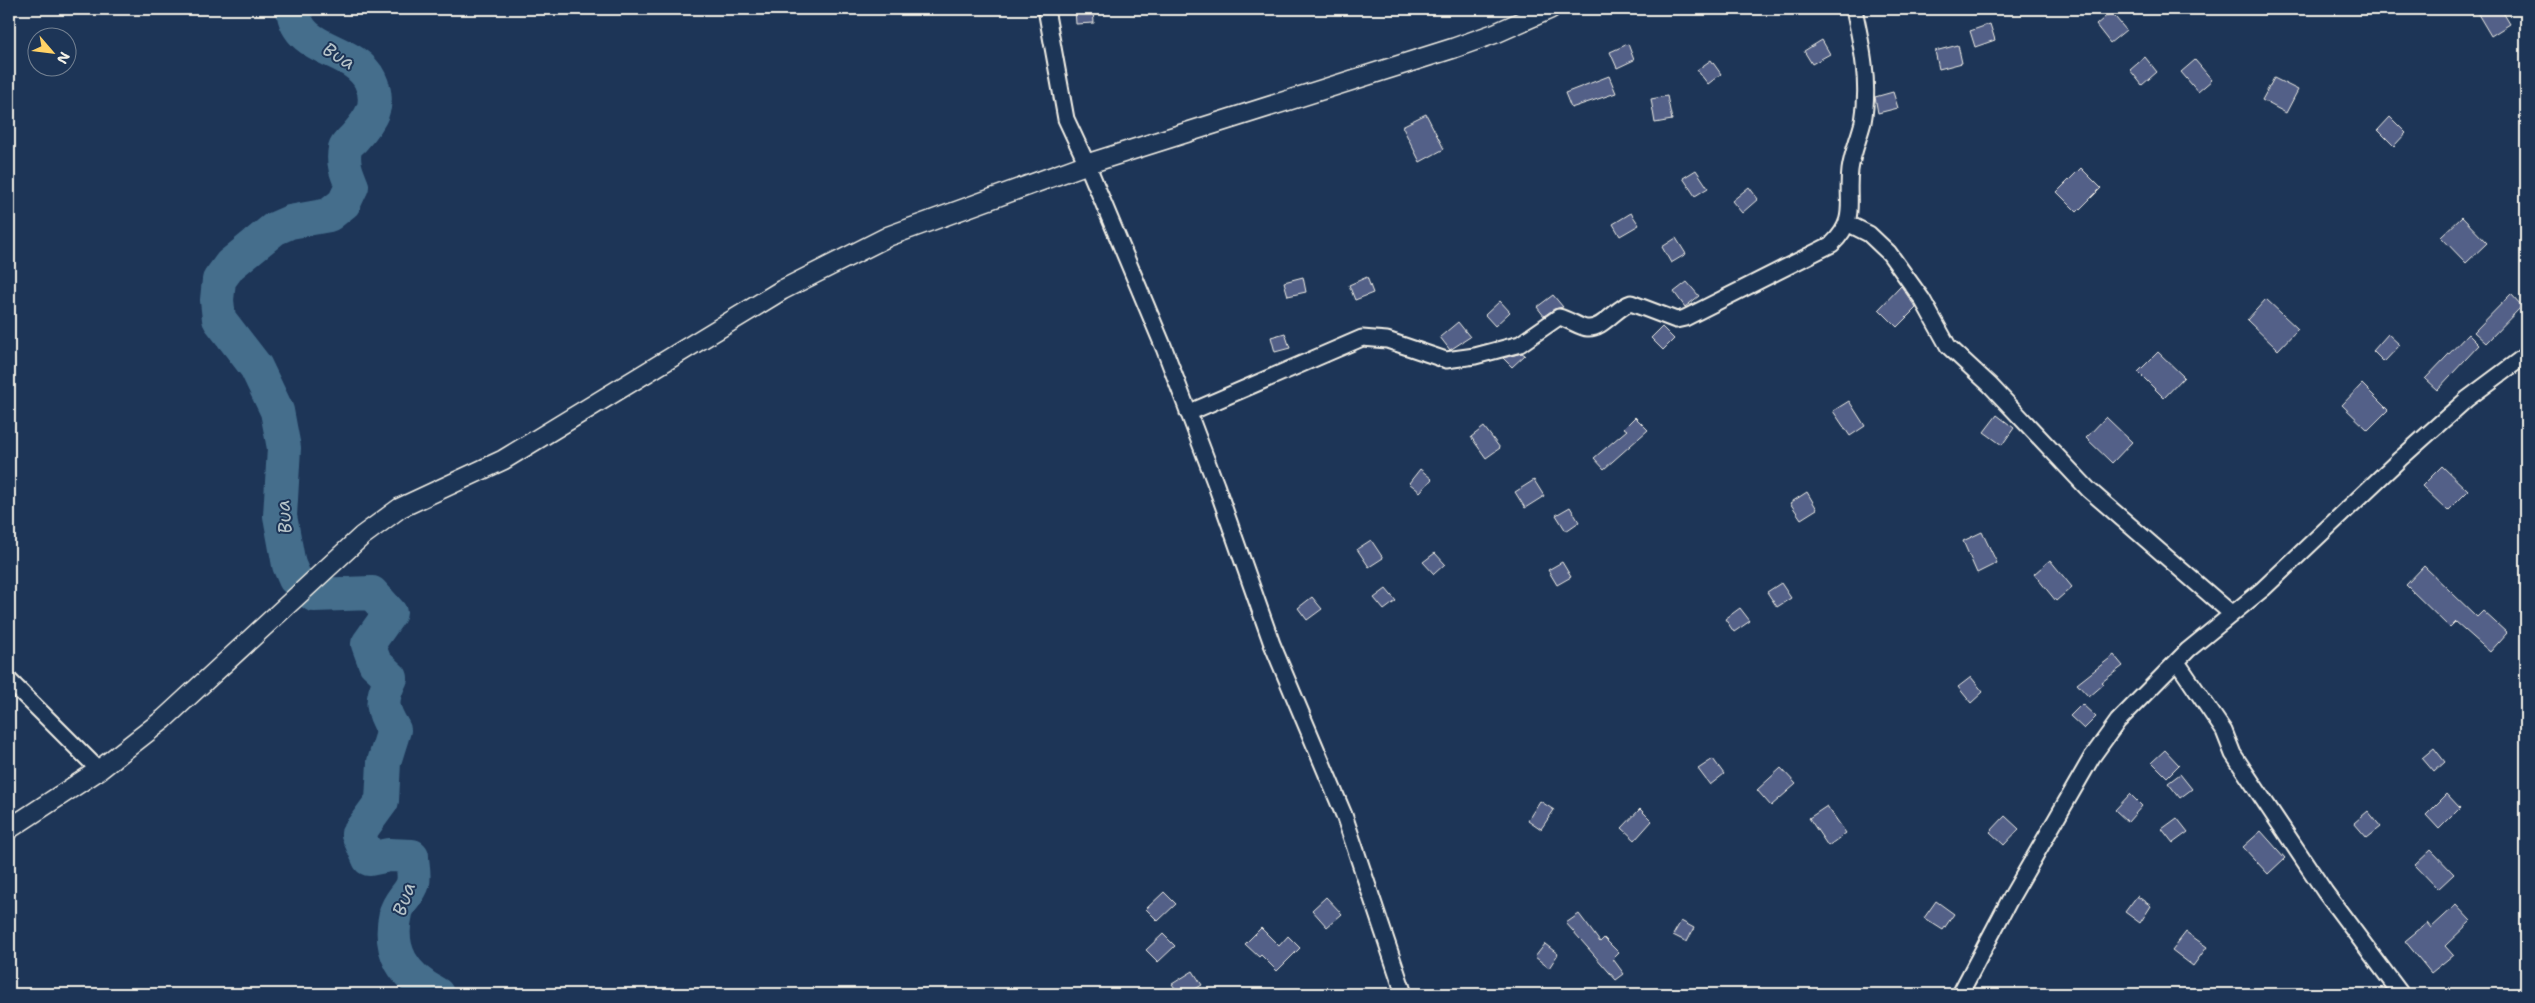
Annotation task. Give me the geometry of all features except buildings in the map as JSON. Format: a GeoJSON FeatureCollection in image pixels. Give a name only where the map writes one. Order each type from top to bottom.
{"type":"FeatureCollection","features":[{"type":"Feature","properties":{"kind":"street"},"geometry":{"type":"LineString","coordinates":[[1046,9],[1066,119],[1087,164],[1188,412],[1272,644],[1344,816],[1404,994]]}},
{"type":"Feature","properties":{"kind":"street"},"geometry":{"type":"LineString","coordinates":[[9,829],[99,770],[164,719],[362,536],[400,508],[502,460],[782,290],[889,236],[1087,164],[1454,48],[1496,33],[1550,9]]}},
{"type":"Feature","properties":{"kind":"street"},"geometry":{"type":"LineString","coordinates":[[1188,412],[1362,338],[1387,340],[1446,360],[1475,356],[1520,344],[1559,317],[1572,320],[1585,328],[1592,328],[1624,305],[1631,303],[1676,320],[1685,318],[1832,244],[1844,232],[1847,224],[1850,164],[1862,122],[1867,94],[1862,46],[1854,9]]}},
{"type":"Feature","properties":{"kind":"street"},"geometry":{"type":"LineString","coordinates":[[1847,224],[1869,234],[1889,253],[1922,299],[1948,346],[1990,385],[2089,490],[2232,614]]}},
{"type":"Feature","properties":{"kind":"street"},"geometry":{"type":"LineString","coordinates":[[1960,994],[2010,901],[2092,757],[2118,721],[2177,662],[2263,589],[2454,411],[2526,355]]}},
{"type":"Feature","properties":{"kind":"street"},"geometry":{"type":"LineString","coordinates":[[2177,662],[2224,731],[2233,754],[2325,892],[2401,994]]}},
{"type":"Feature","properties":{"kind":"street"},"geometry":{"type":"LineString","coordinates":[[9,680],[99,770]]}},
{"type":"Feature","properties":{"kind":"waterway","name":"Bua"},"geometry":{"type":"LineString","coordinates":[[293,9],[297,23],[304,34],[362,69],[370,80],[375,97],[374,105],[365,125],[345,149],[345,164],[352,186],[344,203],[329,215],[290,222],[274,229],[230,265],[219,280],[217,300],[219,319],[256,367],[277,411],[284,448],[280,516],[289,565],[295,579],[314,595],[372,593],[390,613],[368,644],[375,663],[391,678],[383,705],[394,730],[384,762],[382,801],[358,834],[369,859],[389,855],[412,856],[413,883],[396,913],[394,927],[396,951],[407,971],[415,980],[437,994]]}}]}
